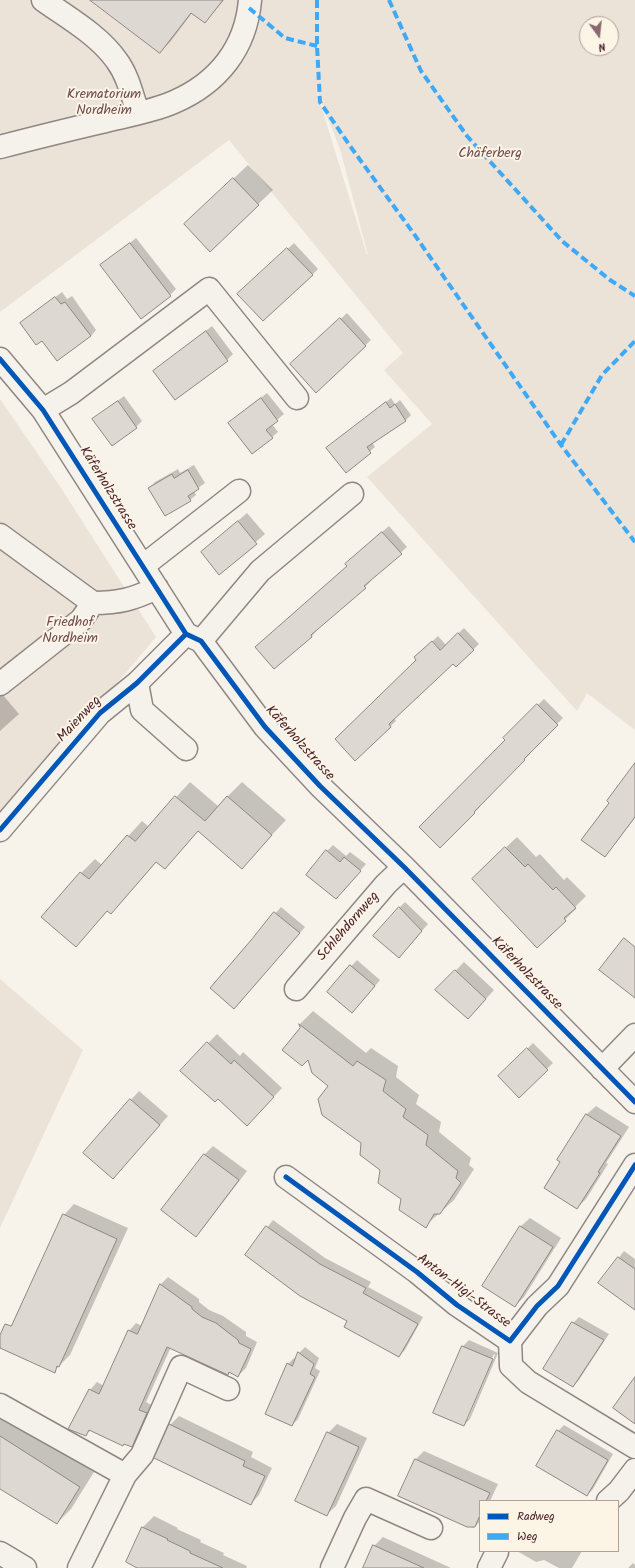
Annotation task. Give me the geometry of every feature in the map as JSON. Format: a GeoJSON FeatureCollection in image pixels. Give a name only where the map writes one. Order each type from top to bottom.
{"type":"FeatureCollection","features":[{"type":"Feature","properties":{"kind":"street"},"geometry":{"type":"LineString","coordinates":[[43,0],[96,37],[117,60],[126,78],[138,113]]}},
{"type":"Feature","properties":{"kind":"street"},"geometry":{"type":"LineString","coordinates":[[0,147],[138,113],[174,102],[201,88],[227,63],[242,34],[250,0]]}},
{"type":"Feature","properties":{"kind":"street"},"geometry":{"type":"LineString","coordinates":[[43,410],[71,393],[209,289],[297,398]]}},
{"type":"Feature","properties":{"kind":"street","name":"Käferholzstrasse"},"geometry":{"type":"LineString","coordinates":[[0,359],[43,410],[157,588],[193,637],[265,727],[320,786],[404,867],[635,1102]]}},
{"type":"Feature","properties":{"kind":"street"},"geometry":{"type":"LineString","coordinates":[[143,566],[239,491]]}},
{"type":"Feature","properties":{"kind":"street","name":"Maienweg"},"geometry":{"type":"LineString","coordinates":[[0,830],[100,713],[193,637],[260,572],[352,494]]}},
{"type":"Feature","properties":{"kind":"street"},"geometry":{"type":"LineString","coordinates":[[0,535],[94,603],[113,603],[134,598],[157,588]]}},
{"type":"Feature","properties":{"kind":"street"},"geometry":{"type":"LineString","coordinates":[[0,684],[81,620],[94,603]]}},
{"type":"Feature","properties":{"kind":"street"},"geometry":{"type":"LineString","coordinates":[[137,683],[142,710],[186,749]]}},
{"type":"Feature","properties":{"kind":"street","name":"Schlehdornweg"},"geometry":{"type":"LineString","coordinates":[[296,989],[386,884],[404,867]]}},
{"type":"Feature","properties":{"kind":"street"},"geometry":{"type":"LineString","coordinates":[[602,1069],[635,1035]]}},
{"type":"Feature","properties":{"kind":"street","name":"Anton-Higi-Strasse"},"geometry":{"type":"LineString","coordinates":[[286,1177],[417,1272],[458,1305],[510,1341],[537,1306],[558,1286],[635,1165]]}},
{"type":"Feature","properties":{"kind":"street"},"geometry":{"type":"LineString","coordinates":[[510,1341],[511,1366],[528,1382],[635,1447]]}},
{"type":"Feature","properties":{"kind":"street"},"geometry":{"type":"LineString","coordinates":[[79,1568],[125,1475],[142,1455],[181,1367],[228,1389]]}},
{"type":"Feature","properties":{"kind":"street"},"geometry":{"type":"LineString","coordinates":[[0,1405],[125,1475]]}},
{"type":"Feature","properties":{"kind":"street"},"geometry":{"type":"LineString","coordinates":[[609,1500],[619,1491],[635,1470]]}},
{"type":"Feature","properties":{"kind":"street"},"geometry":{"type":"LineString","coordinates":[[332,1568],[366,1499],[431,1528]]}},
{"type":"Feature","properties":{"kind":"street"},"geometry":{"type":"LineString","coordinates":[[0,1554],[25,1568]]}},
{"type":"Feature","properties":{"kind":"green space","name":"Chäferberg"},"geometry":{"type":"Polygon","coordinates":[[[0,0],[635,0],[635,730],[587,693],[577,711],[367,477],[432,424],[384,370],[403,353],[229,140],[0,312],[0,0]],[[315,86],[368,255],[340,149],[315,86]]]}},
{"type":"Feature","properties":{"kind":"green space","name":"Friedhof Nordheim"},"geometry":{"type":"Polygon","coordinates":[[[0,399],[61,488],[156,637],[0,822],[0,399]]]}},
{"type":"Feature","properties":{"kind":"green space"},"geometry":{"type":"Polygon","coordinates":[[[0,979],[83,1050],[0,1228],[0,979]]]}},
{"type":"Feature","properties":{"kind":"building","name":"Krematorium Nordheim"},"geometry":{"type":"Polygon","coordinates":[[[90,0],[223,0],[205,23],[191,13],[160,53],[90,0]]]}},
{"type":"Feature","properties":{"kind":"building"},"geometry":{"type":"Polygon","coordinates":[[[233,178],[259,205],[210,252],[184,224],[233,178]]]}},
{"type":"Feature","properties":{"kind":"building"},"geometry":{"type":"Polygon","coordinates":[[[130,243],[171,296],[141,319],[100,265],[130,243]]]}},
{"type":"Feature","properties":{"kind":"building"},"geometry":{"type":"Polygon","coordinates":[[[287,248],[313,275],[263,321],[237,294],[287,248]]]}},
{"type":"Feature","properties":{"kind":"building"},"geometry":{"type":"Polygon","coordinates":[[[55,297],[61,304],[65,302],[91,336],[57,361],[42,341],[36,345],[20,323],[55,297]]]}},
{"type":"Feature","properties":{"kind":"building"},"geometry":{"type":"Polygon","coordinates":[[[340,318],[366,346],[316,393],[290,364],[340,318]]]}},
{"type":"Feature","properties":{"kind":"building"},"geometry":{"type":"Polygon","coordinates":[[[206,331],[228,361],[175,400],[153,371],[206,331]]]}},
{"type":"Feature","properties":{"kind":"building"},"geometry":{"type":"Polygon","coordinates":[[[261,398],[278,421],[266,430],[273,438],[252,454],[228,423],[261,398]]]}},
{"type":"Feature","properties":{"kind":"building"},"geometry":{"type":"Polygon","coordinates":[[[118,401],[137,428],[112,446],[92,419],[118,401]]]}},
{"type":"Feature","properties":{"kind":"building"},"geometry":{"type":"Polygon","coordinates":[[[386,402],[390,408],[395,404],[406,421],[367,447],[371,453],[346,473],[326,448],[386,402]]]}},
{"type":"Feature","properties":{"kind":"building"},"geometry":{"type":"Polygon","coordinates":[[[188,470],[199,489],[188,496],[191,501],[165,516],[148,488],[172,474],[174,478],[188,470]]]}},
{"type":"Feature","properties":{"kind":"building"},"geometry":{"type":"Polygon","coordinates":[[[238,521],[257,544],[219,575],[201,552],[238,521]]]}},
{"type":"Feature","properties":{"kind":"building"},"geometry":{"type":"Polygon","coordinates":[[[382,532],[402,554],[364,586],[366,588],[311,635],[312,637],[274,669],[255,647],[347,566],[345,564],[382,532]]]}},
{"type":"Feature","properties":{"kind":"building"},"geometry":{"type":"Polygon","coordinates":[[[458,633],[474,650],[456,667],[453,664],[389,724],[391,727],[355,761],[335,739],[416,660],[414,657],[432,641],[440,650],[458,633]]]}},
{"type":"Feature","properties":{"kind":"building"},"geometry":{"type":"Polygon","coordinates":[[[537,704],[558,725],[440,848],[419,827],[505,740],[503,738],[537,704]]]}},
{"type":"Feature","properties":{"kind":"building"},"geometry":{"type":"Polygon","coordinates":[[[635,763],[635,817],[605,857],[581,840],[609,803],[607,801],[635,763]]]}},
{"type":"Feature","properties":{"kind":"building"},"geometry":{"type":"Polygon","coordinates":[[[175,796],[205,821],[227,796],[272,835],[242,869],[198,831],[165,869],[156,862],[111,914],[107,911],[76,947],[41,917],[80,872],[89,879],[127,835],[135,841],[175,796]]]}},
{"type":"Feature","properties":{"kind":"building"},"geometry":{"type":"Polygon","coordinates":[[[505,847],[525,867],[528,864],[553,890],[556,887],[576,908],[564,918],[566,921],[537,948],[472,879],[505,847]]]}},
{"type":"Feature","properties":{"kind":"building"},"geometry":{"type":"Polygon","coordinates":[[[326,850],[340,862],[344,857],[361,871],[336,899],[306,875],[326,850]]]}},
{"type":"Feature","properties":{"kind":"building"},"geometry":{"type":"Polygon","coordinates":[[[399,907],[422,931],[399,958],[373,936],[399,907]]]}},
{"type":"Feature","properties":{"kind":"building"},"geometry":{"type":"Polygon","coordinates":[[[274,912],[300,933],[234,1009],[210,988],[274,912]]]}},
{"type":"Feature","properties":{"kind":"building"},"geometry":{"type":"Polygon","coordinates":[[[624,938],[635,947],[635,998],[599,970],[624,938]]]}},
{"type":"Feature","properties":{"kind":"building"},"geometry":{"type":"Polygon","coordinates":[[[350,965],[375,986],[352,1013],[327,992],[350,965]]]}},
{"type":"Feature","properties":{"kind":"building"},"geometry":{"type":"Polygon","coordinates":[[[455,970],[486,999],[468,1019],[435,990],[455,970]]]}},
{"type":"Feature","properties":{"kind":"building"},"geometry":{"type":"Polygon","coordinates":[[[299,1024],[353,1066],[357,1061],[386,1080],[383,1091],[406,1109],[403,1117],[428,1135],[426,1145],[458,1171],[456,1178],[461,1183],[440,1214],[434,1214],[426,1228],[399,1210],[401,1199],[378,1183],[380,1170],[360,1155],[361,1143],[322,1115],[318,1099],[328,1086],[312,1073],[308,1060],[302,1066],[282,1050],[300,1028],[299,1024]]]}},
{"type":"Feature","properties":{"kind":"building"},"geometry":{"type":"Polygon","coordinates":[[[207,1042],[231,1064],[234,1060],[274,1097],[247,1126],[218,1099],[215,1102],[180,1071],[207,1042]]]}},
{"type":"Feature","properties":{"kind":"building"},"geometry":{"type":"Polygon","coordinates":[[[527,1048],[548,1070],[519,1098],[498,1076],[527,1048]]]}},
{"type":"Feature","properties":{"kind":"building"},"geometry":{"type":"Polygon","coordinates":[[[130,1099],[160,1125],[113,1179],[83,1153],[130,1099]]]}},
{"type":"Feature","properties":{"kind":"building"},"geometry":{"type":"Polygon","coordinates":[[[586,1114],[621,1136],[577,1209],[544,1188],[560,1162],[557,1160],[586,1114]]]}},
{"type":"Feature","properties":{"kind":"building"},"geometry":{"type":"Polygon","coordinates":[[[204,1154],[239,1180],[196,1237],[161,1210],[204,1154]]]}},
{"type":"Feature","properties":{"kind":"building"},"geometry":{"type":"Polygon","coordinates":[[[63,1214],[117,1239],[55,1373],[0,1348],[0,1335],[5,1324],[11,1326],[63,1214]]]}},
{"type":"Feature","properties":{"kind":"building"},"geometry":{"type":"Polygon","coordinates":[[[266,1226],[320,1264],[366,1288],[363,1293],[418,1324],[399,1357],[344,1327],[347,1321],[300,1296],[245,1255],[266,1226]]]}},
{"type":"Feature","properties":{"kind":"building"},"geometry":{"type":"Polygon","coordinates":[[[520,1226],[553,1247],[515,1307],[482,1286],[520,1226]]]}},
{"type":"Feature","properties":{"kind":"building"},"geometry":{"type":"Polygon","coordinates":[[[618,1257],[635,1269],[635,1310],[598,1283],[618,1257]]]}},
{"type":"Feature","properties":{"kind":"building"},"geometry":{"type":"Polygon","coordinates":[[[160,1284],[192,1307],[192,1309],[202,1317],[216,1323],[238,1340],[239,1343],[251,1349],[238,1377],[229,1372],[228,1375],[167,1347],[139,1410],[147,1413],[132,1447],[124,1444],[123,1446],[89,1430],[86,1436],[68,1429],[89,1389],[99,1394],[128,1330],[137,1334],[160,1284]]]}},
{"type":"Feature","properties":{"kind":"building"},"geometry":{"type":"Polygon","coordinates":[[[572,1322],[604,1340],[573,1387],[543,1369],[572,1322]]]}},
{"type":"Feature","properties":{"kind":"building"},"geometry":{"type":"Polygon","coordinates":[[[462,1346],[493,1359],[464,1426],[433,1413],[462,1346]]]}},
{"type":"Feature","properties":{"kind":"building"},"geometry":{"type":"Polygon","coordinates":[[[298,1352],[314,1364],[310,1374],[315,1377],[292,1426],[265,1414],[287,1363],[292,1366],[298,1352]]]}},
{"type":"Feature","properties":{"kind":"building"},"geometry":{"type":"Polygon","coordinates":[[[635,1377],[635,1424],[613,1408],[635,1377]]]}},
{"type":"Feature","properties":{"kind":"building"},"geometry":{"type":"Polygon","coordinates":[[[169,1424],[245,1461],[243,1466],[265,1476],[251,1505],[154,1458],[169,1424]]]}},
{"type":"Feature","properties":{"kind":"building"},"geometry":{"type":"Polygon","coordinates":[[[557,1430],[608,1460],[587,1496],[536,1466],[557,1430]]]}},
{"type":"Feature","properties":{"kind":"building"},"geometry":{"type":"Polygon","coordinates":[[[327,1432],[359,1447],[327,1516],[295,1501],[327,1432]]]}},
{"type":"Feature","properties":{"kind":"building"},"geometry":{"type":"Polygon","coordinates":[[[0,1436],[80,1487],[57,1524],[0,1489],[0,1436]]]}},
{"type":"Feature","properties":{"kind":"building"},"geometry":{"type":"Polygon","coordinates":[[[415,1459],[490,1493],[486,1500],[479,1500],[479,1517],[475,1527],[467,1527],[398,1496],[415,1459]]]}},
{"type":"Feature","properties":{"kind":"building"},"geometry":{"type":"Polygon","coordinates":[[[142,1527],[168,1539],[167,1540],[190,1551],[190,1553],[223,1568],[137,1568],[126,1562],[142,1527]]]}},
{"type":"Feature","properties":{"kind":"building"},"geometry":{"type":"Polygon","coordinates":[[[373,1545],[424,1568],[363,1568],[373,1545]]]}},
{"type":"Feature","properties":{"kind":"marked path"},"geometry":{"type":"LineString","coordinates":[[317,0],[317,46],[320,102],[561,445],[635,542]]}},
{"type":"Feature","properties":{"kind":"marked path"},"geometry":{"type":"LineString","coordinates":[[389,0],[421,71],[467,136],[562,241],[610,280],[635,296]]}},
{"type":"Feature","properties":{"kind":"marked path"},"geometry":{"type":"LineString","coordinates":[[249,8],[285,38],[317,46]]}},
{"type":"Feature","properties":{"kind":"marked path"},"geometry":{"type":"LineString","coordinates":[[561,445],[602,375],[635,341]]}},
{"type":"Feature","properties":{"kind":"cycle path"},"geometry":{"type":"LineString","coordinates":[[0,359],[43,410],[186,634],[201,641],[265,727],[320,786],[404,867],[635,1102]]}},
{"type":"Feature","properties":{"kind":"cycle path"},"geometry":{"type":"LineString","coordinates":[[0,830],[100,713],[137,683],[186,634]]}},
{"type":"Feature","properties":{"kind":"cycle path"},"geometry":{"type":"LineString","coordinates":[[286,1177],[417,1272],[457,1305],[510,1341],[537,1306],[558,1286],[635,1165]]}}]}
